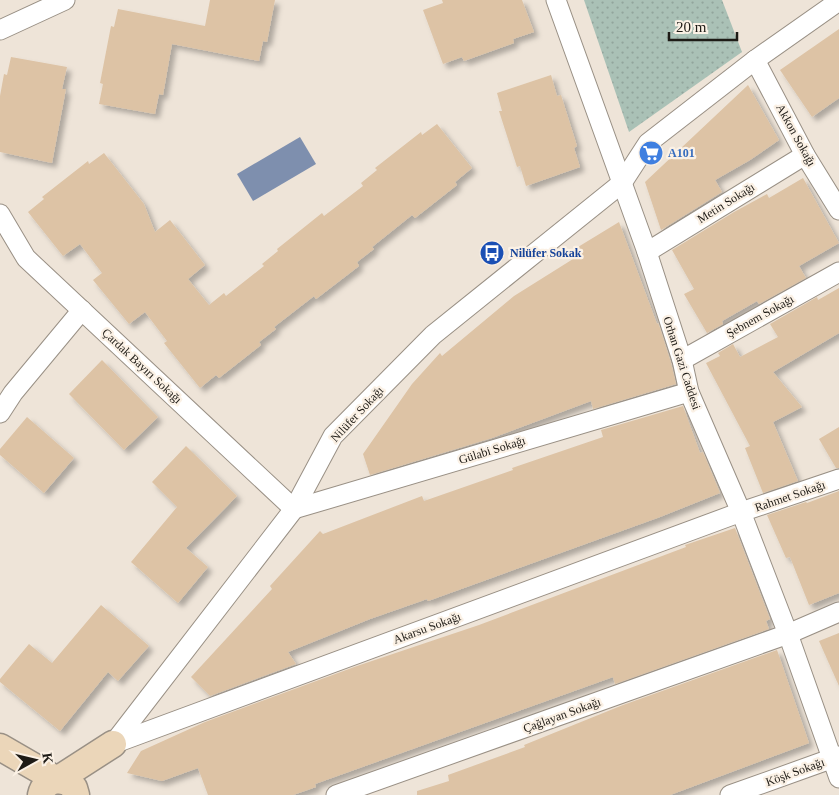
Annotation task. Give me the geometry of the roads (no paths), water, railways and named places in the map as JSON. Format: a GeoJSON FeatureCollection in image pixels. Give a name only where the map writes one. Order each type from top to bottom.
{"type":"FeatureCollection","features":[{"type":"Feature","properties":{"kind":"street"},"geometry":{"type":"LineString","coordinates":[[0,30],[65,0]]}},
{"type":"Feature","properties":{"kind":"street","name":"Orhan Gazi Caddesi"},"geometry":{"type":"LineString","coordinates":[[556,0],[646,252],[682,360],[689,392],[741,512],[835,757],[839,778]]}},
{"type":"Feature","properties":{"kind":"street","name":"Nilüfer Sokağı"},"geometry":{"type":"LineString","coordinates":[[62,792],[112,744],[294,509],[333,436],[433,335],[622,183],[648,143],[755,60],[839,1]]}},
{"type":"Feature","properties":{"kind":"street","name":"Akkon Sokağı"},"geometry":{"type":"LineString","coordinates":[[755,60],[805,154],[839,210]]}},
{"type":"Feature","properties":{"kind":"street","name":"Metin Sokağı"},"geometry":{"type":"LineString","coordinates":[[646,252],[805,154]]}},
{"type":"Feature","properties":{"kind":"street","name":"Çardak Bayırı Sokağı"},"geometry":{"type":"LineString","coordinates":[[0,214],[26,258],[294,509]]}},
{"type":"Feature","properties":{"kind":"street","name":"Şebnem Sokağı"},"geometry":{"type":"LineString","coordinates":[[682,360],[839,272]]}},
{"type":"Feature","properties":{"kind":"street"},"geometry":{"type":"LineString","coordinates":[[0,413],[13,393],[82,310]]}},
{"type":"Feature","properties":{"kind":"street","name":"Gülabi Sokağı"},"geometry":{"type":"LineString","coordinates":[[294,509],[689,392]]}},
{"type":"Feature","properties":{"kind":"street","name":"Rahmet Sokağı"},"geometry":{"type":"LineString","coordinates":[[741,512],[839,479]]}},
{"type":"Feature","properties":{"kind":"street","name":"Akarsu Sokağı"},"geometry":{"type":"LineString","coordinates":[[112,744],[741,512]]}},
{"type":"Feature","properties":{"kind":"street","name":"Çağlayan Sokağı"},"geometry":{"type":"LineString","coordinates":[[336,795],[788,634],[839,612]]}},
{"type":"Feature","properties":{"kind":"street"},"geometry":{"type":"LineString","coordinates":[[0,747],[62,792]]}},
{"type":"Feature","properties":{"kind":"street"},"geometry":{"type":"LineString","coordinates":[[0,753],[62,792]]}},
{"type":"Feature","properties":{"kind":"street","name":"Köşk Sokağı"},"geometry":{"type":"LineString","coordinates":[[730,795],[835,757]]}},
{"type":"Feature","properties":{"kind":"water"},"geometry":{"type":"Polygon","coordinates":[[[300,137],[316,164],[253,201],[237,174],[300,137]]]}},
{"type":"Feature","properties":{"kind":"place","name":"A101"},"geometry":{"type":"Point","coordinates":[651,153]}},
{"type":"Feature","properties":{"kind":"place","name":"Nilüfer Sokak"},"geometry":{"type":"Point","coordinates":[492,253]}}]}
